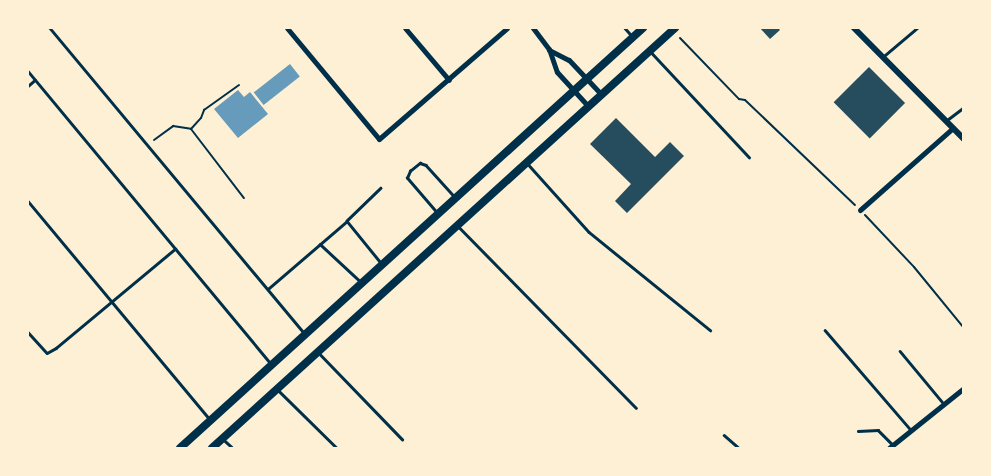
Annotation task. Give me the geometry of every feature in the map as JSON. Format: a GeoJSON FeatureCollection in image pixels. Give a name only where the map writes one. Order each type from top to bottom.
{"type":"FeatureCollection","features":[{"type":"Feature","properties":{"kind":"main road"},"geometry":{"type":"LineString","coordinates":[[180,448],[643,28]]}},
{"type":"Feature","properties":{"kind":"main road"},"geometry":{"type":"LineString","coordinates":[[212,448],[674,29]]}},
{"type":"Feature","properties":{"kind":"street"},"geometry":{"type":"LineString","coordinates":[[287,28],[380,139],[507,28]]}},
{"type":"Feature","properties":{"kind":"street"},"geometry":{"type":"LineString","coordinates":[[405,28],[449,80]]}},
{"type":"Feature","properties":{"kind":"street"},"geometry":{"type":"LineString","coordinates":[[533,28],[549,49],[557,72],[588,106]]}},
{"type":"Feature","properties":{"kind":"street"},"geometry":{"type":"LineString","coordinates":[[854,28],[963,138]]}},
{"type":"Feature","properties":{"kind":"street"},"geometry":{"type":"LineString","coordinates":[[549,49],[570,60],[601,94]]}},
{"type":"Feature","properties":{"kind":"street"},"geometry":{"type":"LineString","coordinates":[[860,210],[953,128]]}},
{"type":"Feature","properties":{"kind":"street"},"geometry":{"type":"LineString","coordinates":[[891,447],[964,388]]}},
{"type":"Feature","properties":{"kind":"lane"},"geometry":{"type":"LineString","coordinates":[[50,28],[306,334]]}},
{"type":"Feature","properties":{"kind":"lane"},"geometry":{"type":"LineString","coordinates":[[625,28],[633,37]]}},
{"type":"Feature","properties":{"kind":"lane"},"geometry":{"type":"LineString","coordinates":[[883,57],[917,28]]}},
{"type":"Feature","properties":{"kind":"lane"},"geometry":{"type":"LineString","coordinates":[[650,50],[749,157]]}},
{"type":"Feature","properties":{"kind":"lane"},"geometry":{"type":"LineString","coordinates":[[28,71],[272,365]]}},
{"type":"Feature","properties":{"kind":"lane"},"geometry":{"type":"LineString","coordinates":[[28,86],[35,80]]}},
{"type":"Feature","properties":{"kind":"lane"},"geometry":{"type":"LineString","coordinates":[[946,121],[964,107]]}},
{"type":"Feature","properties":{"kind":"lane"},"geometry":{"type":"LineString","coordinates":[[527,162],[589,232],[710,330]]}},
{"type":"Feature","properties":{"kind":"lane"},"geometry":{"type":"LineString","coordinates":[[438,214],[408,178],[410,172],[420,164],[426,165],[456,198]]}},
{"type":"Feature","properties":{"kind":"lane"},"geometry":{"type":"LineString","coordinates":[[268,289],[347,221],[381,188]]}},
{"type":"Feature","properties":{"kind":"lane"},"geometry":{"type":"LineString","coordinates":[[28,201],[211,421]]}},
{"type":"Feature","properties":{"kind":"lane"},"geometry":{"type":"LineString","coordinates":[[347,221],[383,264]]}},
{"type":"Feature","properties":{"kind":"lane"},"geometry":{"type":"LineString","coordinates":[[458,225],[636,408]]}},
{"type":"Feature","properties":{"kind":"lane"},"geometry":{"type":"LineString","coordinates":[[320,244],[362,284]]}},
{"type":"Feature","properties":{"kind":"lane"},"geometry":{"type":"LineString","coordinates":[[28,332],[47,352],[112,302],[175,248]]}},
{"type":"Feature","properties":{"kind":"lane"},"geometry":{"type":"LineString","coordinates":[[825,330],[911,430]]}},
{"type":"Feature","properties":{"kind":"lane"},"geometry":{"type":"LineString","coordinates":[[318,352],[402,439]]}},
{"type":"Feature","properties":{"kind":"lane"},"geometry":{"type":"LineString","coordinates":[[900,352],[944,404]]}},
{"type":"Feature","properties":{"kind":"lane"},"geometry":{"type":"LineString","coordinates":[[277,389],[337,448]]}},
{"type":"Feature","properties":{"kind":"lane"},"geometry":{"type":"LineString","coordinates":[[858,431],[878,430],[891,447]]}},
{"type":"Feature","properties":{"kind":"lane"},"geometry":{"type":"LineString","coordinates":[[724,435],[740,448]]}},
{"type":"Feature","properties":{"kind":"lane"},"geometry":{"type":"LineString","coordinates":[[222,439],[233,448]]}},
{"type":"Feature","properties":{"kind":"path"},"geometry":{"type":"LineString","coordinates":[[674,29],[739,99],[744,100],[860,210],[914,267],[964,328]]}},
{"type":"Feature","properties":{"kind":"path"},"geometry":{"type":"LineString","coordinates":[[191,129],[201,118],[204,110],[239,85]]}},
{"type":"Feature","properties":{"kind":"path"},"geometry":{"type":"LineString","coordinates":[[148,144],[173,126],[191,129],[244,198]]}},
{"type":"Feature","properties":{"kind":"water"},"geometry":{"type":"Polygon","coordinates":[[[290,64],[300,77],[264,105],[254,92],[290,64]]]}},
{"type":"Feature","properties":{"kind":"water"},"geometry":{"type":"Polygon","coordinates":[[[238,90],[244,97],[250,92],[268,114],[238,138],[214,109],[238,90]]]}},
{"type":"Feature","properties":{"kind":"building"},"geometry":{"type":"Polygon","coordinates":[[[760,28],[778,28],[780,30],[770,39],[760,28]]]}},
{"type":"Feature","properties":{"kind":"building"},"geometry":{"type":"Polygon","coordinates":[[[869,67],[905,103],[870,138],[834,102],[869,67]]]}},
{"type":"Feature","properties":{"kind":"building"},"geometry":{"type":"Polygon","coordinates":[[[616,118],[655,157],[670,142],[684,156],[627,213],[615,201],[631,184],[590,144],[616,118]]]}}]}
